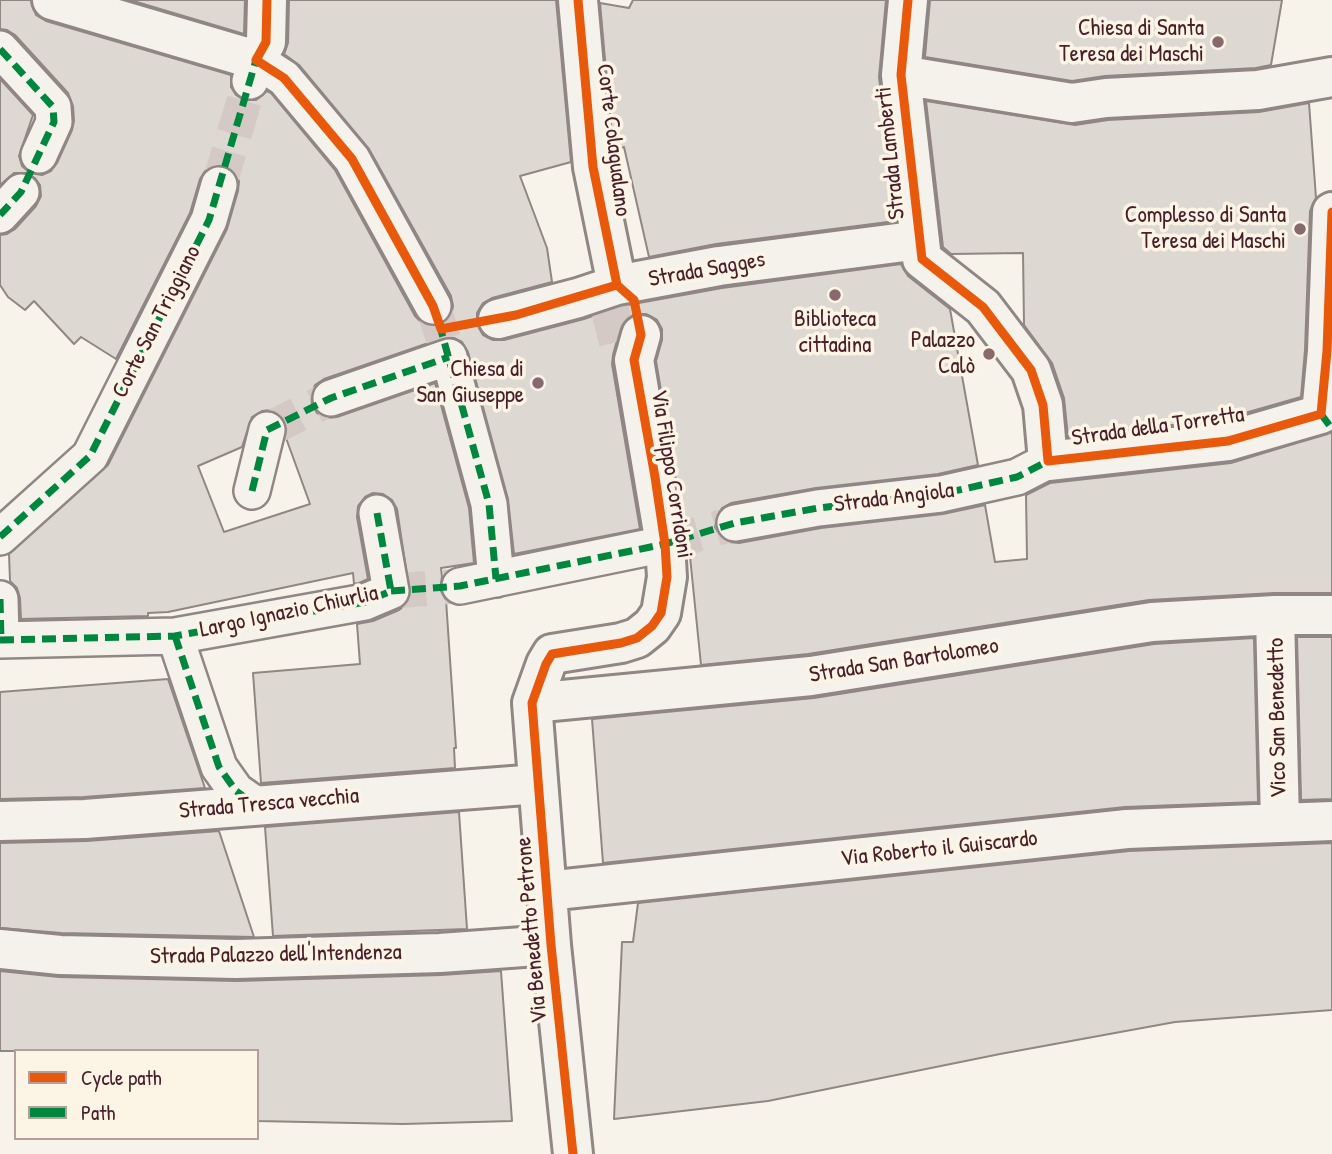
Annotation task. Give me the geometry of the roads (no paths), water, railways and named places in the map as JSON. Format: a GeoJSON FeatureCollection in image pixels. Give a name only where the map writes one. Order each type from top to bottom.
{"type":"FeatureCollection","features":[{"type":"Feature","properties":{"kind":"street"},"geometry":{"type":"LineString","coordinates":[[52,0],[253,71],[284,78],[352,159],[433,306]]}},
{"type":"Feature","properties":{"kind":"street"},"geometry":{"type":"LineString","coordinates":[[253,71],[265,41],[267,0]]}},
{"type":"Feature","properties":{"kind":"street","name":"Corte Colagualano"},"geometry":{"type":"LineString","coordinates":[[578,0],[593,167],[625,321]]}},
{"type":"Feature","properties":{"kind":"street","name":"Strada Lamberti"},"geometry":{"type":"LineString","coordinates":[[908,0],[901,75],[921,249]]}},
{"type":"Feature","properties":{"kind":"street"},"geometry":{"type":"LineString","coordinates":[[0,48],[53,107],[54,122],[39,155]]}},
{"type":"Feature","properties":{"kind":"street"},"geometry":{"type":"LineString","coordinates":[[1332,56],[1332,97]]}},
{"type":"Feature","properties":{"kind":"street"},"geometry":{"type":"LineString","coordinates":[[901,75],[1072,103],[1106,98],[1258,90],[1332,77]]}},
{"type":"Feature","properties":{"kind":"street","name":"Corte San Triggiano"},"geometry":{"type":"LineString","coordinates":[[0,537],[90,456],[209,220],[219,185]]}},
{"type":"Feature","properties":{"kind":"street","name":"Strada della Torretta"},"geometry":{"type":"LineString","coordinates":[[1048,461],[1228,441],[1326,421],[1332,212]]}},
{"type":"Feature","properties":{"kind":"street"},"geometry":{"type":"LineString","coordinates":[[921,249],[983,307],[1031,370],[1043,405],[1048,461]]}},
{"type":"Feature","properties":{"kind":"street","name":"Strada Sagges"},"geometry":{"type":"LineString","coordinates":[[498,319],[529,312],[625,321],[719,266],[921,249]]}},
{"type":"Feature","properties":{"kind":"street","name":"Via Filippo Corridoni"},"geometry":{"type":"LineString","coordinates":[[532,703],[552,654],[637,638],[652,626],[661,613],[665,598],[665,544],[625,321]]}},
{"type":"Feature","properties":{"kind":"street"},"geometry":{"type":"LineString","coordinates":[[331,398],[449,358],[489,503],[496,579]]}},
{"type":"Feature","properties":{"kind":"street"},"geometry":{"type":"LineString","coordinates":[[252,491],[267,430]]}},
{"type":"Feature","properties":{"kind":"street","name":"Strada Angiola"},"geometry":{"type":"LineString","coordinates":[[735,523],[818,508],[941,494],[1017,477],[1048,461]]}},
{"type":"Feature","properties":{"kind":"street","name":"Largo Ignazio Chiurlia"},"geometry":{"type":"LineString","coordinates":[[256,806],[236,791],[219,767],[175,635],[365,602],[391,591],[377,513]]}},
{"type":"Feature","properties":{"kind":"street","name":"Via Filippo Corridoni"},"geometry":{"type":"LineString","coordinates":[[460,586],[665,544]]}},
{"type":"Feature","properties":{"kind":"street"},"geometry":{"type":"LineString","coordinates":[[0,598],[1,640],[175,635]]}},
{"type":"Feature","properties":{"kind":"street","name":"Strada San Bartolomeo"},"geometry":{"type":"LineString","coordinates":[[532,703],[811,676],[1152,622],[1275,615],[1332,615]]}},
{"type":"Feature","properties":{"kind":"street","name":"Vico San Benedetto"},"geometry":{"type":"LineString","coordinates":[[1275,615],[1280,822]]}},
{"type":"Feature","properties":{"kind":"street","name":"Via Benedetto Petrone"},"geometry":{"type":"LineString","coordinates":[[532,703],[551,945],[573,1154]]}},
{"type":"Feature","properties":{"kind":"street","name":"Strada Tresca vecchia"},"geometry":{"type":"LineString","coordinates":[[0,821],[85,820],[538,784]]}},
{"type":"Feature","properties":{"kind":"street","name":"Via Roberto il Guiscardo"},"geometry":{"type":"LineString","coordinates":[[547,891],[1101,832],[1332,821]]}},
{"type":"Feature","properties":{"kind":"street","name":"Strada Palazzo dell'Intendenza"},"geometry":{"type":"LineString","coordinates":[[0,949],[60,955],[236,959],[440,953],[551,945]]}},
{"type":"Feature","properties":{"kind":"tunnel"},"geometry":{"type":"LineString","coordinates":[[219,185],[250,81]]}},
{"type":"Feature","properties":{"kind":"tunnel"},"geometry":{"type":"LineString","coordinates":[[609,305],[618,342]]}},
{"type":"Feature","properties":{"kind":"tunnel"},"geometry":{"type":"LineString","coordinates":[[433,306],[449,357]]}},
{"type":"Feature","properties":{"kind":"tunnel"},"geometry":{"type":"LineString","coordinates":[[267,430],[331,398]]}},
{"type":"Feature","properties":{"kind":"tunnel"},"geometry":{"type":"LineString","coordinates":[[665,544],[735,523]]}},
{"type":"Feature","properties":{"kind":"tunnel"},"geometry":{"type":"LineString","coordinates":[[391,591],[460,586]]}},
{"type":"Feature","properties":{"kind":"place","name":"Chiesa di Santa Teresa dei Maschi"},"geometry":{"type":"Point","coordinates":[1218,42]}},
{"type":"Feature","properties":{"kind":"place","name":"Complesso di Santa Teresa dei Maschi"},"geometry":{"type":"Point","coordinates":[1300,229]}},
{"type":"Feature","properties":{"kind":"place","name":"Biblioteca cittadina"},"geometry":{"type":"Point","coordinates":[835,295]}},
{"type":"Feature","properties":{"kind":"place","name":"Palazzo Calò"},"geometry":{"type":"Point","coordinates":[989,354]}},
{"type":"Feature","properties":{"kind":"place","name":"Chiesa di San Giuseppe"},"geometry":{"type":"Point","coordinates":[538,383]}}]}
